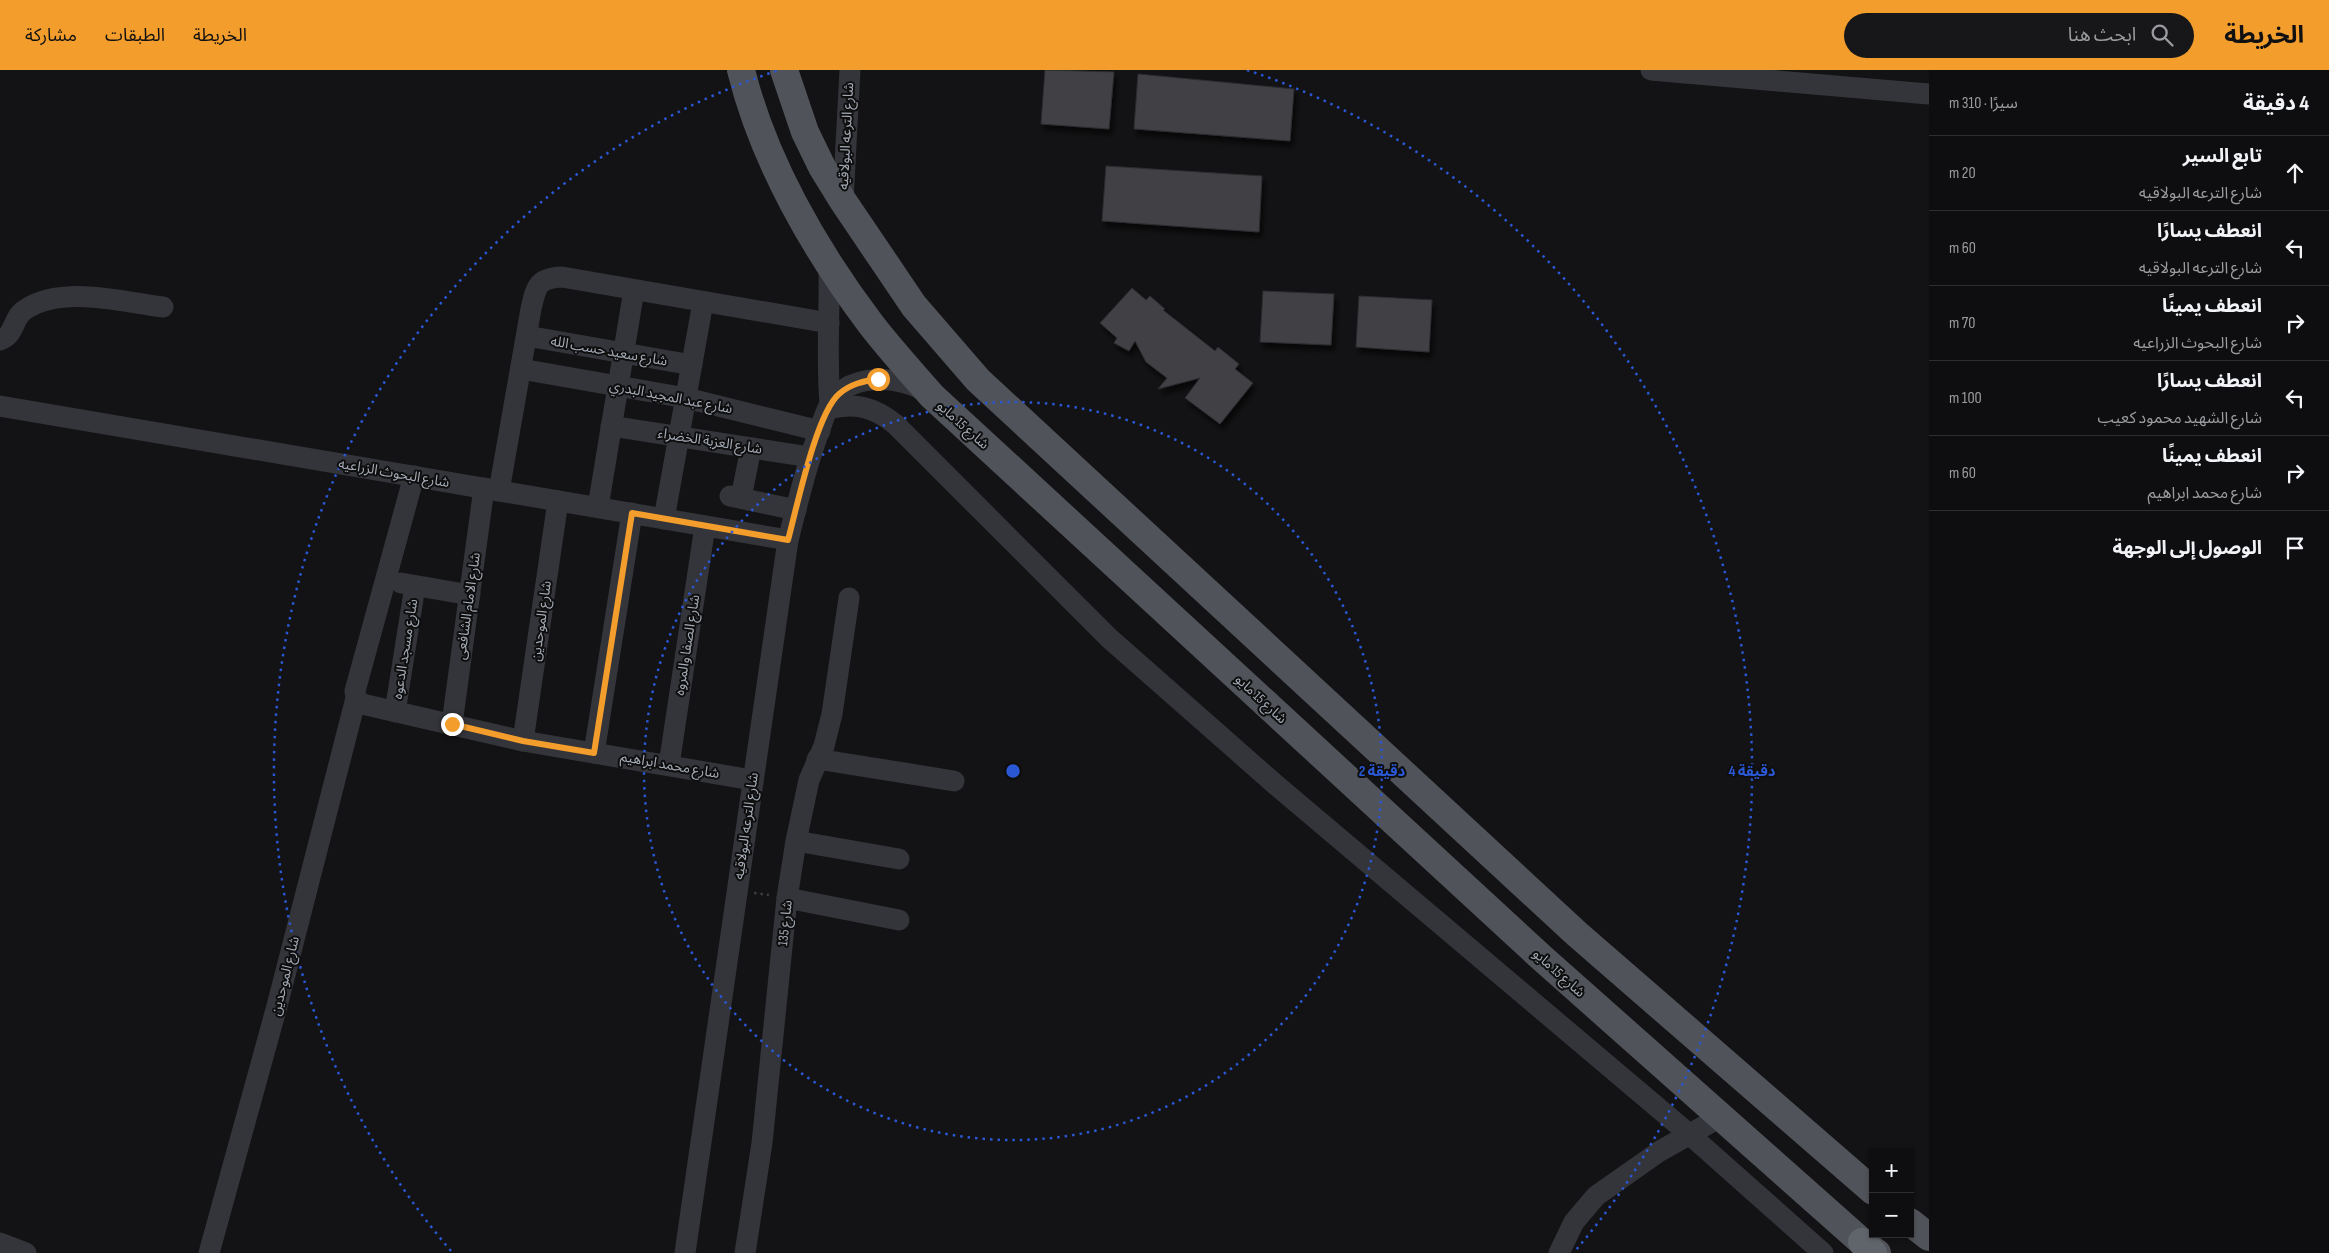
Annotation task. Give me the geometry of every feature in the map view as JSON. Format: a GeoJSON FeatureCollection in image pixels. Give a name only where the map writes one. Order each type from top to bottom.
{"type":"FeatureCollection","features":[{"type":"Feature","properties":{"kind":"main road","name":"شارع 15 مايو"},"geometry":{"type":"LineString","coordinates":[[742,70],[757,120],[775,164],[813,241],[871,324],[932,396],[1542,958],[1871,1249]]}},
{"type":"Feature","properties":{"kind":"main road"},"geometry":{"type":"LineString","coordinates":[[784,70],[806,132],[822,167],[842,201],[914,306],[978,380],[1577,934],[1869,1188]]}},
{"type":"Feature","properties":{"kind":"main road"},"geometry":{"type":"LineString","coordinates":[[1914,1225],[1929,1237]]}},
{"type":"Feature","properties":{"kind":"street","name":"شارع الترعه البولاقيه"},"geometry":{"type":"LineString","coordinates":[[842,201],[850,70]]}},
{"type":"Feature","properties":{"kind":"street"},"geometry":{"type":"LineString","coordinates":[[1651,70],[1929,94]]}},
{"type":"Feature","properties":{"kind":"street","name":"شارع الترعه البولاقيه"},"geometry":{"type":"LineString","coordinates":[[829,264],[829,323],[826,354],[829,406]]}},
{"type":"Feature","properties":{"kind":"street","name":"شارع الامام الشافعى"},"geometry":{"type":"LineString","coordinates":[[452,724],[470,595],[492,489],[521,369],[535,294],[540,283],[547,277],[562,276],[634,290]]}},
{"type":"Feature","properties":{"kind":"street"},"geometry":{"type":"LineString","coordinates":[[598,507],[634,290],[829,323]]}},
{"type":"Feature","properties":{"kind":"street"},"geometry":{"type":"LineString","coordinates":[[0,340],[11,332],[17,316],[22,312],[36,304],[56,298],[77,296],[163,307]]}},
{"type":"Feature","properties":{"kind":"street"},"geometry":{"type":"LineString","coordinates":[[664,519],[703,302]]}},
{"type":"Feature","properties":{"kind":"street","name":"شارع سعيد حسب الله"},"geometry":{"type":"LineString","coordinates":[[527,336],[692,365]]}},
{"type":"Feature","properties":{"kind":"street","name":"شارع عبد المجيد البدري"},"geometry":{"type":"LineString","coordinates":[[521,369],[686,398],[820,431]]}},
{"type":"Feature","properties":{"kind":"street","name":"شارع الترعه البولاقيه"},"geometry":{"type":"LineString","coordinates":[[685,1253],[788,540],[810,457],[829,406],[839,394],[850,386],[878,379],[906,382],[932,396]]}},
{"type":"Feature","properties":{"kind":"street","name":"شارع البحوث الزراعيه"},"geometry":{"type":"LineString","coordinates":[[0,406],[788,540]]}},
{"type":"Feature","properties":{"kind":"street"},"geometry":{"type":"LineString","coordinates":[[829,406],[864,407],[875,410],[895,424],[1109,638],[1276,785],[1690,1134],[1823,1253]]}},
{"type":"Feature","properties":{"kind":"street","name":"شارع العزبة الخضراء"},"geometry":{"type":"LineString","coordinates":[[611,426],[810,457]]}},
{"type":"Feature","properties":{"kind":"street"},"geometry":{"type":"LineString","coordinates":[[751,448],[735,497],[796,510]]}},
{"type":"Feature","properties":{"kind":"street","name":"شارع الموحدين"},"geometry":{"type":"LineString","coordinates":[[209,1253],[277,1006],[356,698],[356,691],[414,476]]}},
{"type":"Feature","properties":{"kind":"street","name":"شارع الموحدين"},"geometry":{"type":"LineString","coordinates":[[523,741],[558,501]]}},
{"type":"Feature","properties":{"kind":"street"},"geometry":{"type":"LineString","coordinates":[[594,753],[632,513]]}},
{"type":"Feature","properties":{"kind":"street","name":"شارع الصفا والمروه"},"geometry":{"type":"LineString","coordinates":[[669,765],[706,526]]}},
{"type":"Feature","properties":{"kind":"street"},"geometry":{"type":"LineString","coordinates":[[385,580],[470,595]]}},
{"type":"Feature","properties":{"kind":"street","name":"شارع مسجد الدعوه"},"geometry":{"type":"LineString","coordinates":[[395,712],[415,586]]}},
{"type":"Feature","properties":{"kind":"street","name":"شارع 135"},"geometry":{"type":"LineString","coordinates":[[745,1253],[762,1144],[787,898],[796,841],[808,780],[829,731],[849,598]]}},
{"type":"Feature","properties":{"kind":"street","name":"شارع محمد ابراهيم"},"geometry":{"type":"LineString","coordinates":[[356,698],[362,704],[523,741],[752,780]]}},
{"type":"Feature","properties":{"kind":"street"},"geometry":{"type":"LineString","coordinates":[[817,759],[954,781]]}},
{"type":"Feature","properties":{"kind":"street"},"geometry":{"type":"LineString","coordinates":[[796,841],[899,859]]}},
{"type":"Feature","properties":{"kind":"street"},"geometry":{"type":"LineString","coordinates":[[787,898],[899,920]]}},
{"type":"Feature","properties":{"kind":"street"},"geometry":{"type":"LineString","coordinates":[[1559,1253],[1574,1222],[1596,1196],[1660,1151],[1722,1116]]}},
{"type":"Feature","properties":{"kind":"street"},"geometry":{"type":"LineString","coordinates":[[3,1247],[26,1253]]}},
{"type":"Feature","properties":{"kind":"path"},"geometry":{"type":"LineString","coordinates":[[737,890],[787,898]]}},
{"type":"Feature","properties":{"kind":"building"},"geometry":{"type":"Polygon","coordinates":[[[1045,70],[1114,72],[1109,129],[1041,124],[1045,70]]]}},
{"type":"Feature","properties":{"kind":"building"},"geometry":{"type":"Polygon","coordinates":[[[1138,74],[1294,89],[1290,141],[1134,129],[1138,74]]]}},
{"type":"Feature","properties":{"kind":"building"},"geometry":{"type":"Polygon","coordinates":[[[1106,166],[1262,176],[1259,232],[1102,221],[1106,166]]]}},
{"type":"Feature","properties":{"kind":"building"},"geometry":{"type":"Polygon","coordinates":[[[1132,288],[1146,300],[1150,296],[1165,309],[1163,310],[1215,351],[1218,347],[1239,364],[1235,369],[1253,383],[1220,424],[1185,398],[1200,378],[1158,389],[1167,378],[1146,362],[1135,341],[1129,351],[1114,343],[1117,338],[1100,323],[1132,288]]]}},
{"type":"Feature","properties":{"kind":"building"},"geometry":{"type":"Polygon","coordinates":[[[1263,291],[1334,294],[1331,345],[1260,342],[1263,291]]]}},
{"type":"Feature","properties":{"kind":"building"},"geometry":{"type":"Polygon","coordinates":[[[1359,296],[1432,300],[1429,352],[1356,347],[1359,296]]]}},
{"type":"Feature","properties":{"kind":"route"},"geometry":{"type":"LineString","coordinates":[[452,724],[523,741],[594,753],[632,513],[788,540],[810,457],[830,404],[850,386],[878,379]]}}]}
